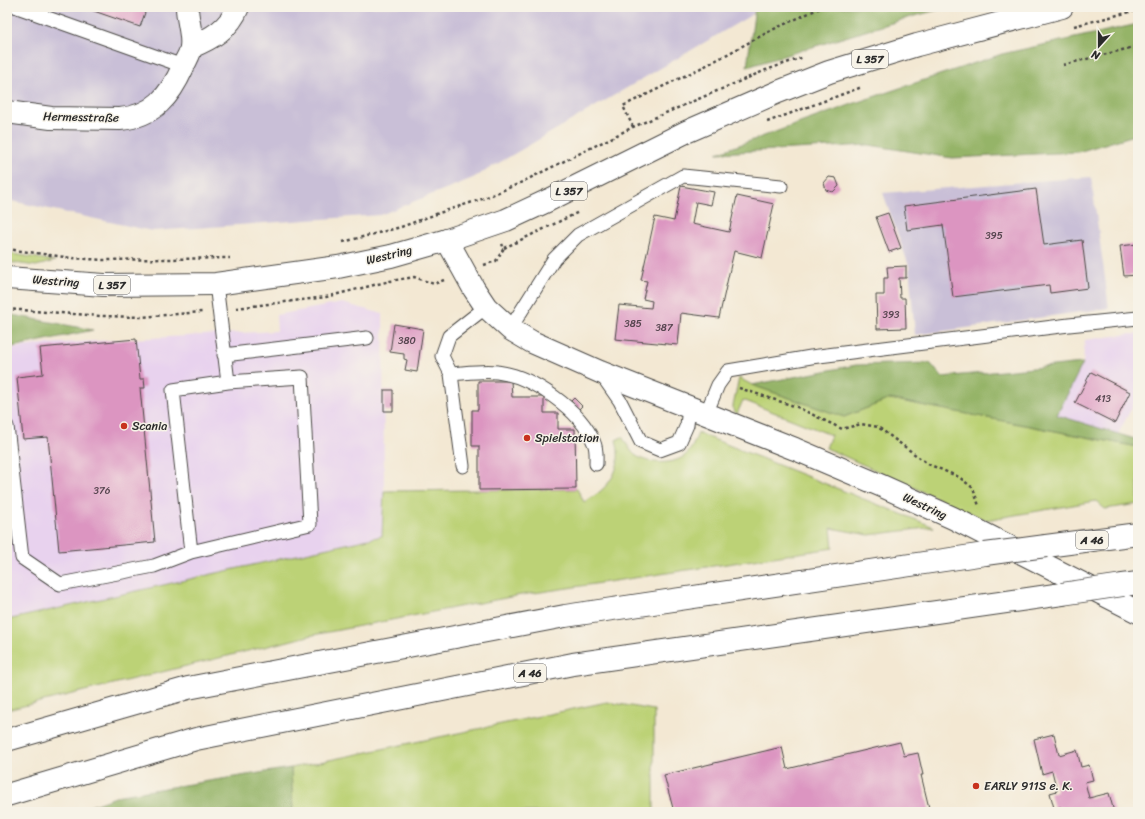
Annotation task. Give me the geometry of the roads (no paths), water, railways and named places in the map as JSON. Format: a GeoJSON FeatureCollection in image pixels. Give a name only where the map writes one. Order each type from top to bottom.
{"type":"FeatureCollection","features":[{"type":"Feature","properties":{"kind":"main road"},"geometry":{"type":"LineString","coordinates":[[187,7],[187,57]]}},
{"type":"Feature","properties":{"kind":"main road"},"geometry":{"type":"LineString","coordinates":[[187,57],[226,26],[231,21],[238,7]]}},
{"type":"Feature","properties":{"kind":"main road","name":"L 357"},"geometry":{"type":"LineString","coordinates":[[447,240],[506,220],[686,132],[778,92],[829,72],[917,45],[1062,7]]}},
{"type":"Feature","properties":{"kind":"main road","name":"Hermesstraße"},"geometry":{"type":"LineString","coordinates":[[7,112],[51,118],[129,118],[162,101],[176,81],[187,57]]}},
{"type":"Feature","properties":{"kind":"main road","name":"Westring"},"geometry":{"type":"LineString","coordinates":[[7,278],[104,285],[216,284],[338,267],[391,256],[447,240],[486,308],[510,329],[532,342],[600,372],[795,449],[882,486],[982,533],[1138,612]]}},
{"type":"Feature","properties":{"kind":"main road","name":"A 46"},"geometry":{"type":"LineString","coordinates":[[7,740],[188,688],[550,618],[985,554],[1138,534]]}},
{"type":"Feature","properties":{"kind":"main road","name":"A 46"},"geometry":{"type":"LineString","coordinates":[[7,795],[196,739],[573,664],[1130,584]]}},
{"type":"Feature","properties":{"kind":"lane"},"geometry":{"type":"LineString","coordinates":[[17,7],[187,57]]}},
{"type":"Feature","properties":{"kind":"lane"},"geometry":{"type":"LineString","coordinates":[[510,329],[554,259],[578,235],[682,176],[781,186]]}},
{"type":"Feature","properties":{"kind":"lane"},"geometry":{"type":"LineString","coordinates":[[216,284],[228,382]]}},
{"type":"Feature","properties":{"kind":"lane"},"geometry":{"type":"LineString","coordinates":[[463,466],[451,374],[442,356],[449,336],[486,308]]}},
{"type":"Feature","properties":{"kind":"lane"},"geometry":{"type":"LineString","coordinates":[[600,372],[620,401],[641,442],[660,450],[679,443],[687,425],[728,371],[811,357],[1138,318]]}},
{"type":"Feature","properties":{"kind":"lane"},"geometry":{"type":"LineString","coordinates":[[224,355],[366,338]]}},
{"type":"Feature","properties":{"kind":"lane"},"geometry":{"type":"LineString","coordinates":[[451,374],[497,372],[521,378],[554,396],[575,415],[588,431],[595,445],[596,464]]}},
{"type":"Feature","properties":{"kind":"lane"},"geometry":{"type":"LineString","coordinates":[[7,426],[22,558],[60,584],[154,566],[191,552],[310,524],[302,377],[228,382],[173,390],[191,552]]}},
{"type":"Feature","properties":{"kind":"place","name":"Scania"},"geometry":{"type":"Point","coordinates":[124,426]}},
{"type":"Feature","properties":{"kind":"place","name":"Spielstation"},"geometry":{"type":"Point","coordinates":[527,438]}},
{"type":"Feature","properties":{"kind":"place","name":"EARLY 911S e. K."},"geometry":{"type":"Point","coordinates":[976,786]}}]}
